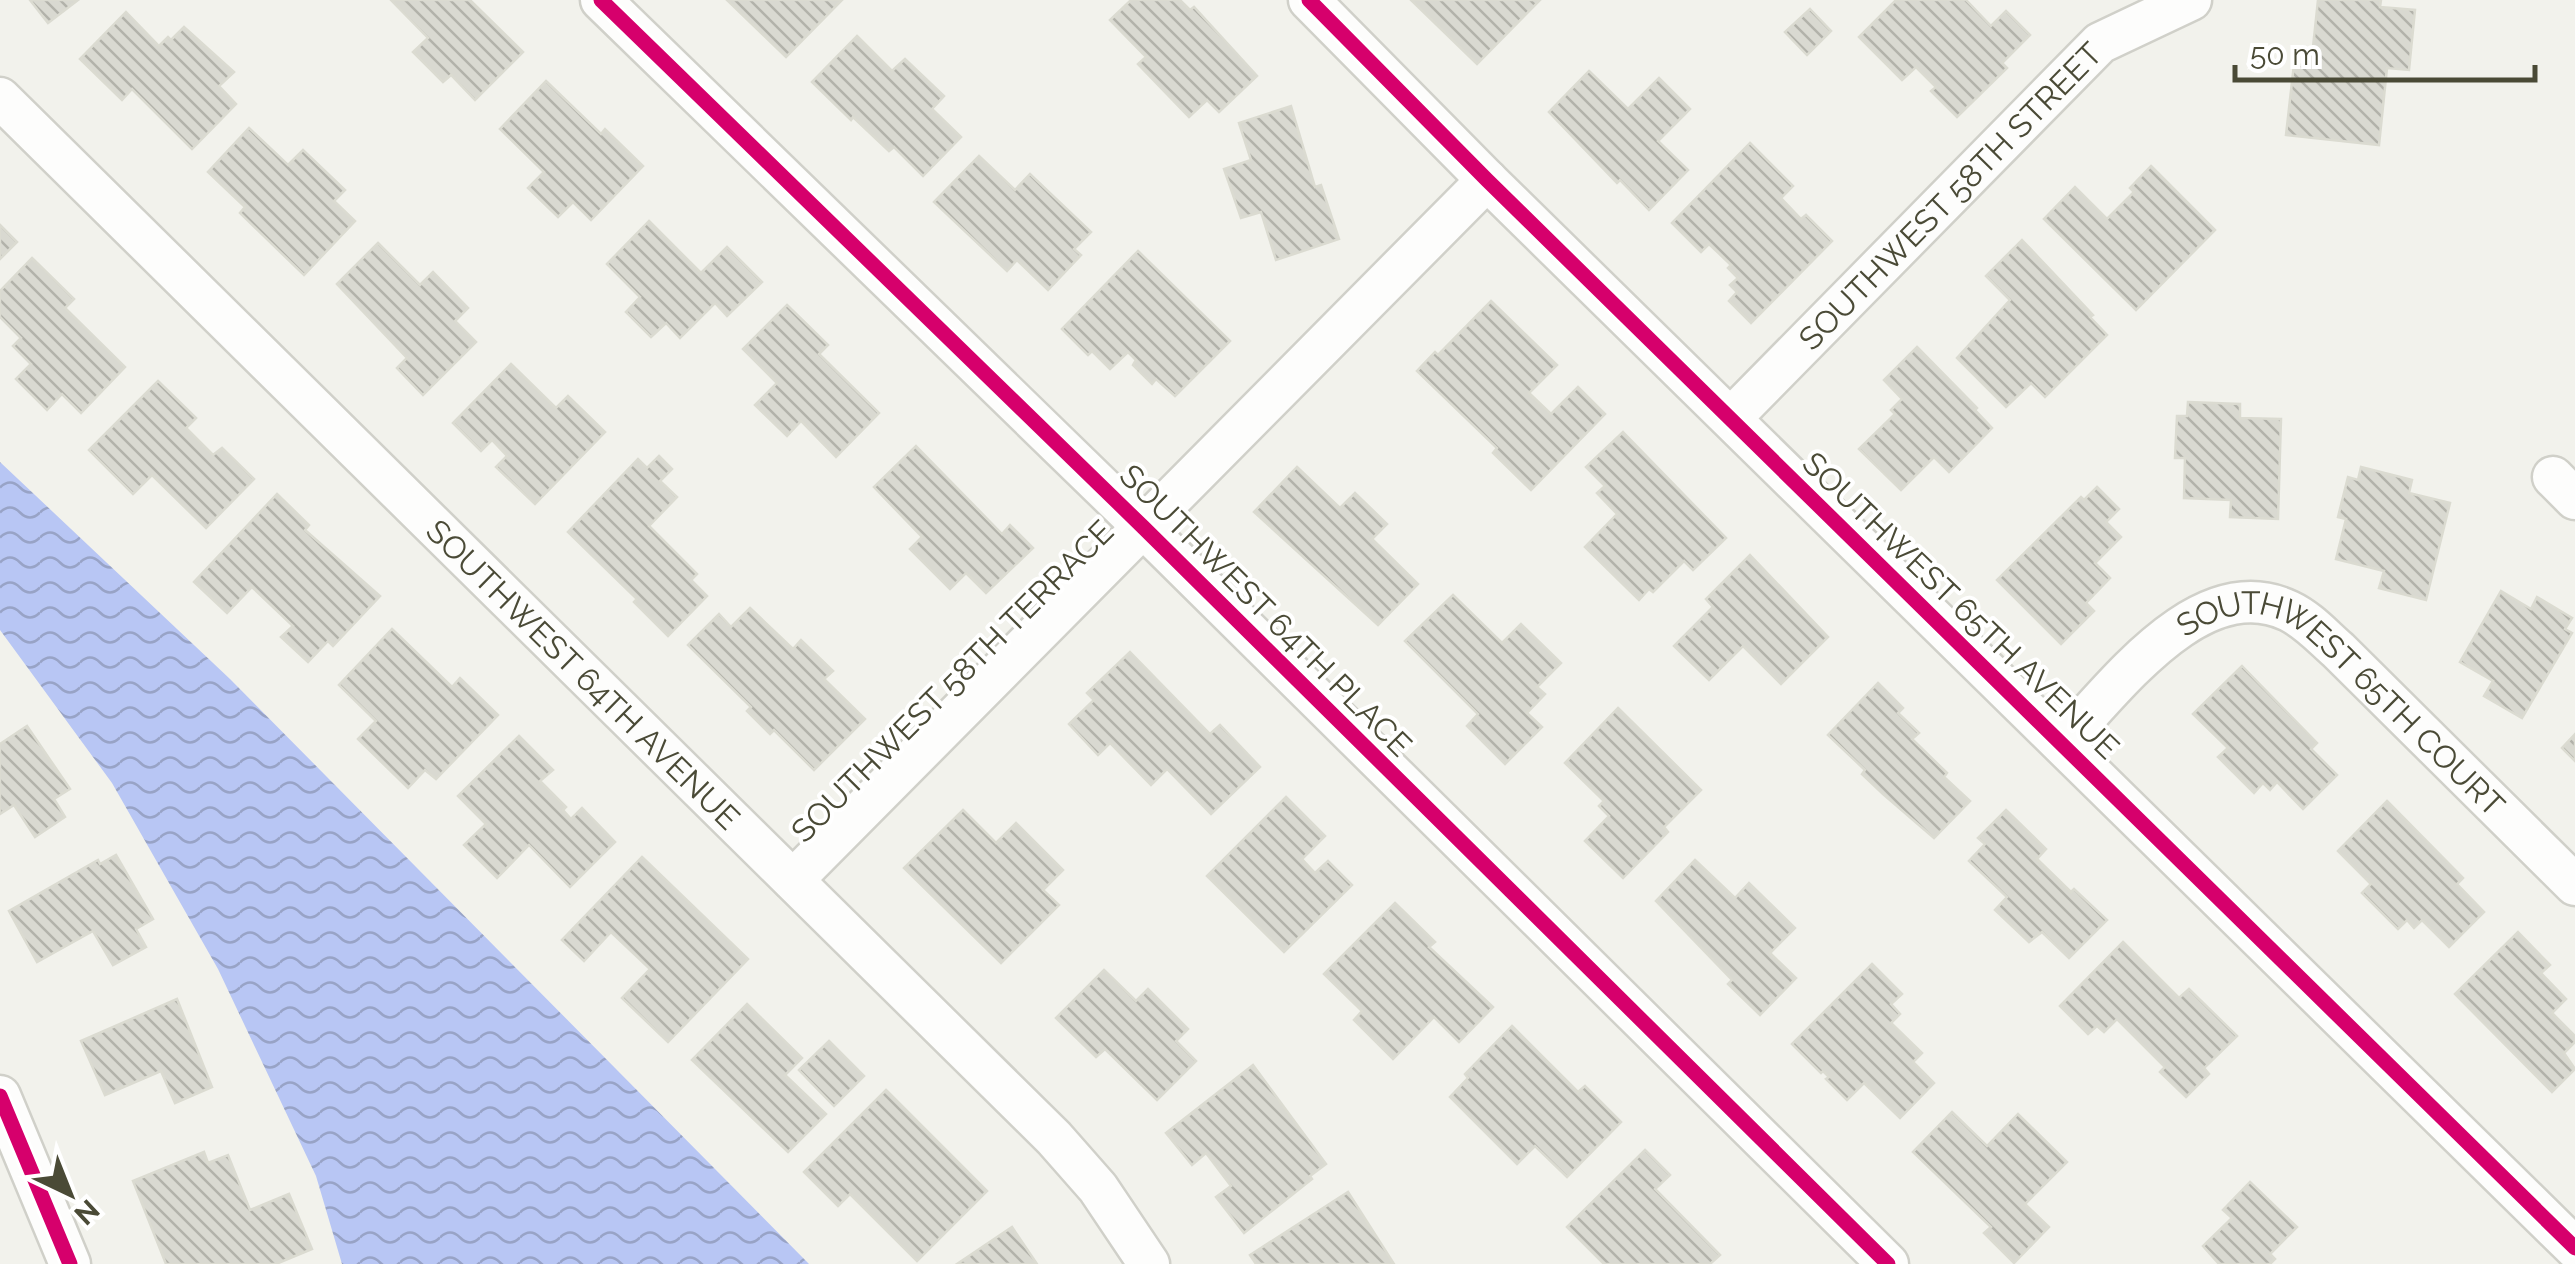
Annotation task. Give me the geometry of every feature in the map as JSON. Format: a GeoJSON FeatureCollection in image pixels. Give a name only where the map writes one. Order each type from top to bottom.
{"type":"FeatureCollection","features":[{"type":"Feature","properties":{"kind":"street","name":"SOUTHWEST 64TH PLACE"},"geometry":{"type":"LineString","coordinates":[[601,0],[1143,527],[1888,1264]]}},
{"type":"Feature","properties":{"kind":"street","name":"SOUTHWEST 65TH AVENUE"},"geometry":{"type":"LineString","coordinates":[[1309,0],[1487,180],[2575,1248]]}},
{"type":"Feature","properties":{"kind":"street","name":"SOUTHWEST 58TH STREET"},"geometry":{"type":"LineString","coordinates":[[1730,418],[2100,43],[2191,0]]}},
{"type":"Feature","properties":{"kind":"street","name":"SOUTHWEST 64TH AVENUE"},"geometry":{"type":"LineString","coordinates":[[0,98],[1054,1138],[1098,1188],[1149,1264]]}},
{"type":"Feature","properties":{"kind":"street","name":"SOUTHWEST 58TH TERRACE"},"geometry":{"type":"LineString","coordinates":[[793,880],[1487,180]]}},
{"type":"Feature","properties":{"kind":"street","name":"SOUTHWEST 65TH COURT"},"geometry":{"type":"LineString","coordinates":[[2062,742],[2158,644],[2194,616],[2230,603],[2262,602],[2277,606],[2306,621],[2338,650],[2575,885]]}},
{"type":"Feature","properties":{"kind":"street"},"geometry":{"type":"LineString","coordinates":[[0,1096],[70,1264]]}},
{"type":"Feature","properties":{"kind":"water"},"geometry":{"type":"Polygon","coordinates":[[[0,462],[230,679],[809,1264],[342,1264],[316,1176],[218,969],[112,783],[0,630],[0,462]]]}},
{"type":"Feature","properties":{"kind":"building"},"geometry":{"type":"Polygon","coordinates":[[[30,0],[78,0],[48,23],[30,0]]]}},
{"type":"Feature","properties":{"kind":"building"},"geometry":{"type":"Polygon","coordinates":[[[391,0],[470,0],[523,52],[475,100],[451,75],[443,82],[413,52],[428,38],[391,0]]]}},
{"type":"Feature","properties":{"kind":"building"},"geometry":{"type":"Polygon","coordinates":[[[727,0],[842,0],[786,57],[727,0]]]}},
{"type":"Feature","properties":{"kind":"building"},"geometry":{"type":"Polygon","coordinates":[[[1131,0],[1180,0],[1190,10],[1194,7],[1257,76],[1219,112],[1207,100],[1189,117],[1138,64],[1146,57],[1110,20],[1131,0]]]}},
{"type":"Feature","properties":{"kind":"building"},"geometry":{"type":"Polygon","coordinates":[[[1411,0],[1540,0],[1477,64],[1411,0]]]}},
{"type":"Feature","properties":{"kind":"building"},"geometry":{"type":"Polygon","coordinates":[[[1896,0],[1966,0],[1991,26],[2006,11],[2030,35],[2002,63],[2007,68],[1957,117],[1931,91],[1936,87],[1916,67],[1902,80],[1859,37],[1896,0]]]}},
{"type":"Feature","properties":{"kind":"building"},"geometry":{"type":"Polygon","coordinates":[[[2318,0],[2381,0],[2380,7],[2415,10],[2409,70],[2387,68],[2379,145],[2286,135],[2294,64],[2311,66],[2318,0]]]}},
{"type":"Feature","properties":{"kind":"building"},"geometry":{"type":"Polygon","coordinates":[[[1810,9],[1831,31],[1807,55],[1785,32],[1810,9]]]}},
{"type":"Feature","properties":{"kind":"building"},"geometry":{"type":"Polygon","coordinates":[[[126,12],[159,46],[184,27],[234,72],[219,86],[236,104],[192,149],[132,89],[122,100],[80,59],[126,12]]]}},
{"type":"Feature","properties":{"kind":"building"},"geometry":{"type":"Polygon","coordinates":[[[857,36],[892,71],[905,59],[944,96],[932,109],[961,137],[923,176],[894,147],[889,151],[853,117],[851,120],[812,82],[857,36]]]}},
{"type":"Feature","properties":{"kind":"building"},"geometry":{"type":"Polygon","coordinates":[[[1589,71],[1628,109],[1659,78],[1690,109],[1658,141],[1688,170],[1649,210],[1620,180],[1617,183],[1549,112],[1589,71]]]}},
{"type":"Feature","properties":{"kind":"building"},"geometry":{"type":"Polygon","coordinates":[[[546,81],[601,134],[605,129],[643,166],[591,220],[573,202],[558,217],[528,188],[544,172],[500,129],[546,81]]]}},
{"type":"Feature","properties":{"kind":"building"},"geometry":{"type":"Polygon","coordinates":[[[1291,106],[1315,187],[1321,185],[1339,239],[1276,260],[1261,212],[1241,218],[1224,169],[1251,160],[1239,123],[1291,106]]]}},
{"type":"Feature","properties":{"kind":"building"},"geometry":{"type":"Polygon","coordinates":[[[249,128],[288,165],[303,150],[345,190],[334,201],[355,221],[304,275],[240,213],[245,207],[208,172],[249,128]]]}},
{"type":"Feature","properties":{"kind":"building"},"geometry":{"type":"Polygon","coordinates":[[[1750,143],[1793,186],[1781,198],[1801,219],[1806,215],[1832,241],[1751,323],[1729,301],[1737,292],[1730,285],[1738,278],[1728,268],[1731,265],[1709,244],[1701,252],[1672,223],[1750,143]]]}},
{"type":"Feature","properties":{"kind":"building"},"geometry":{"type":"Polygon","coordinates":[[[979,156],[1015,190],[1030,174],[1091,232],[1074,249],[1081,255],[1048,290],[1017,260],[1007,271],[934,202],[979,156]]]}},
{"type":"Feature","properties":{"kind":"building"},"geometry":{"type":"Polygon","coordinates":[[[2151,166],[2215,230],[2136,310],[2044,219],[2075,187],[2107,219],[2134,192],[2130,188],[2151,166]]]}},
{"type":"Feature","properties":{"kind":"building"},"geometry":{"type":"Polygon","coordinates":[[[649,221],[701,273],[727,247],[762,282],[727,316],[715,303],[680,338],[666,323],[651,337],[626,312],[640,297],[607,264],[649,221]]]}},
{"type":"Feature","properties":{"kind":"building"},"geometry":{"type":"Polygon","coordinates":[[[0,225],[17,242],[0,259],[0,225]]]}},
{"type":"Feature","properties":{"kind":"building"},"geometry":{"type":"Polygon","coordinates":[[[2022,240],[2107,335],[2045,397],[2031,383],[2006,407],[1957,358],[2010,300],[1986,276],[2022,240]]]}},
{"type":"Feature","properties":{"kind":"building"},"geometry":{"type":"Polygon","coordinates":[[[378,243],[420,285],[433,272],[468,308],[455,321],[476,342],[423,395],[397,368],[407,358],[337,284],[378,243]]]}},
{"type":"Feature","properties":{"kind":"building"},"geometry":{"type":"Polygon","coordinates":[[[1138,251],[1230,341],[1175,396],[1156,379],[1152,384],[1133,365],[1136,360],[1128,352],[1110,369],[1092,351],[1088,355],[1062,329],[1138,251]]]}},
{"type":"Feature","properties":{"kind":"building"},"geometry":{"type":"Polygon","coordinates":[[[32,258],[74,299],[65,308],[125,367],[81,413],[62,394],[47,410],[16,379],[31,364],[13,346],[21,338],[0,317],[0,291],[32,258]]]}},
{"type":"Feature","properties":{"kind":"building"},"geometry":{"type":"Polygon","coordinates":[[[1491,301],[1557,365],[1529,393],[1551,414],[1578,387],[1605,414],[1531,490],[1493,453],[1497,448],[1417,371],[1491,301]]]}},
{"type":"Feature","properties":{"kind":"building"},"geometry":{"type":"Polygon","coordinates":[[[787,305],[828,345],[819,354],[879,413],[836,457],[801,421],[787,436],[755,405],[777,383],[743,349],[787,305]]]}},
{"type":"Feature","properties":{"kind":"building"},"geometry":{"type":"Polygon","coordinates":[[[1917,347],[1992,428],[1949,472],[1934,457],[1901,490],[1859,449],[1895,414],[1891,410],[1902,399],[1884,380],[1917,347]]]}},
{"type":"Feature","properties":{"kind":"building"},"geometry":{"type":"Polygon","coordinates":[[[511,364],[556,408],[568,396],[605,432],[535,504],[496,467],[507,456],[492,440],[481,451],[453,423],[511,364]]]}},
{"type":"Feature","properties":{"kind":"building"},"geometry":{"type":"Polygon","coordinates":[[[158,381],[196,418],[186,428],[213,455],[222,448],[254,479],[206,528],[152,475],[133,494],[89,450],[158,381]]]}},
{"type":"Feature","properties":{"kind":"building"},"geometry":{"type":"Polygon","coordinates":[[[2188,402],[2240,404],[2240,418],[2281,419],[2278,519],[2230,517],[2231,500],[2184,498],[2185,458],[2175,458],[2177,416],[2187,416],[2188,402]]]}},
{"type":"Feature","properties":{"kind":"building"},"geometry":{"type":"Polygon","coordinates":[[[1623,432],[1726,538],[1693,570],[1684,561],[1653,592],[1649,589],[1639,600],[1585,547],[1617,514],[1597,493],[1605,486],[1586,467],[1623,432]]]}},
{"type":"Feature","properties":{"kind":"building"},"geometry":{"type":"Polygon","coordinates":[[[916,446],[1002,534],[1010,525],[1033,548],[986,593],[966,573],[950,589],[910,549],[922,537],[874,487],[916,446]]]}},
{"type":"Feature","properties":{"kind":"building"},"geometry":{"type":"Polygon","coordinates":[[[659,456],[672,469],[660,481],[677,497],[649,526],[697,574],[691,580],[707,596],[668,636],[634,602],[637,599],[568,532],[638,459],[647,468],[659,456]]]}},
{"type":"Feature","properties":{"kind":"building"},"geometry":{"type":"Polygon","coordinates":[[[1297,467],[1340,508],[1355,493],[1387,524],[1372,539],[1418,584],[1378,625],[1254,512],[1297,467]]]}},
{"type":"Feature","properties":{"kind":"building"},"geometry":{"type":"Polygon","coordinates":[[[2361,467],[2412,480],[2409,493],[2450,503],[2426,600],[2379,588],[2384,571],[2336,559],[2346,519],[2338,517],[2348,477],[2358,480],[2361,467]]]}},
{"type":"Feature","properties":{"kind":"building"},"geometry":{"type":"Polygon","coordinates":[[[2097,487],[2119,509],[2106,522],[2121,537],[2095,563],[2110,578],[2086,603],[2094,611],[2061,644],[1997,580],[2081,497],[2084,500],[2097,487]]]}},
{"type":"Feature","properties":{"kind":"building"},"geometry":{"type":"Polygon","coordinates":[[[277,494],[309,525],[305,530],[380,596],[333,646],[328,641],[308,662],[281,637],[293,626],[252,587],[227,613],[194,582],[277,494]]]}},
{"type":"Feature","properties":{"kind":"building"},"geometry":{"type":"Polygon","coordinates":[[[1750,555],[1828,637],[1781,684],[1743,646],[1709,680],[1674,646],[1713,607],[1706,599],[1750,555]]]}},
{"type":"Feature","properties":{"kind":"building"},"geometry":{"type":"Polygon","coordinates":[[[2501,591],[2531,609],[2537,597],[2572,618],[2565,629],[2572,633],[2522,718],[2484,696],[2493,681],[2460,662],[2501,591]]]}},
{"type":"Feature","properties":{"kind":"building"},"geometry":{"type":"Polygon","coordinates":[[[1453,595],[1502,643],[1521,624],[1561,663],[1537,687],[1545,694],[1527,713],[1542,727],[1505,764],[1467,726],[1478,714],[1405,641],[1453,595]]]}},
{"type":"Feature","properties":{"kind":"building"},"geometry":{"type":"Polygon","coordinates":[[[750,608],[793,649],[801,640],[833,671],[824,679],[865,719],[814,770],[774,730],[770,734],[747,711],[751,707],[688,645],[719,614],[731,627],[750,608]]]}},
{"type":"Feature","properties":{"kind":"building"},"geometry":{"type":"Polygon","coordinates":[[[392,629],[452,687],[460,678],[498,715],[436,779],[425,770],[408,788],[358,739],[376,721],[339,685],[392,629]]]}},
{"type":"Feature","properties":{"kind":"building"},"geometry":{"type":"Polygon","coordinates":[[[1130,652],[1210,734],[1220,725],[1260,767],[1211,814],[1167,769],[1151,785],[1110,743],[1098,755],[1069,724],[1094,700],[1087,693],[1130,652]]]}},
{"type":"Feature","properties":{"kind":"building"},"geometry":{"type":"Polygon","coordinates":[[[2242,666],[2317,743],[2311,749],[2337,775],[2303,809],[2277,782],[2270,790],[2263,783],[2254,793],[2218,757],[2228,748],[2193,714],[2242,666]]]}},
{"type":"Feature","properties":{"kind":"building"},"geometry":{"type":"Polygon","coordinates":[[[1878,683],[1903,708],[1898,713],[1919,733],[1912,739],[1970,801],[1934,838],[1862,774],[1865,770],[1828,735],[1878,683]]]}},
{"type":"Feature","properties":{"kind":"building"},"geometry":{"type":"Polygon","coordinates":[[[1618,708],[1701,790],[1664,827],[1668,832],[1623,878],[1585,841],[1609,816],[1599,806],[1604,801],[1565,763],[1618,708]]]}},
{"type":"Feature","properties":{"kind":"building"},"geometry":{"type":"Polygon","coordinates":[[[27,726],[70,789],[54,799],[65,817],[35,837],[14,805],[0,814],[0,744],[27,726]]]}},
{"type":"Feature","properties":{"kind":"building"},"geometry":{"type":"Polygon","coordinates":[[[2575,734],[2575,761],[2562,748],[2575,734]]]}},
{"type":"Feature","properties":{"kind":"building"},"geometry":{"type":"Polygon","coordinates":[[[519,736],[553,770],[540,781],[566,807],[563,810],[571,819],[582,808],[615,842],[570,887],[529,845],[497,878],[464,845],[486,824],[458,796],[519,736]]]}},
{"type":"Feature","properties":{"kind":"building"},"geometry":{"type":"Polygon","coordinates":[[[1286,797],[1325,836],[1302,859],[1315,873],[1328,861],[1352,885],[1284,952],[1207,876],[1286,797]]]}},
{"type":"Feature","properties":{"kind":"building"},"geometry":{"type":"Polygon","coordinates":[[[2387,801],[2463,878],[2457,884],[2484,912],[2449,947],[2422,920],[2414,928],[2407,920],[2398,929],[2362,893],[2371,884],[2338,851],[2387,801]]]}},
{"type":"Feature","properties":{"kind":"building"},"geometry":{"type":"Polygon","coordinates":[[[963,810],[996,843],[1016,823],[1063,870],[1043,890],[1059,905],[1001,963],[904,868],[963,810]]]}},
{"type":"Feature","properties":{"kind":"building"},"geometry":{"type":"Polygon","coordinates":[[[2006,810],[2046,849],[2037,859],[2107,920],[2069,958],[2042,932],[2029,942],[1995,910],[2007,897],[1969,861],[1985,844],[1978,838],[2006,810]]]}},
{"type":"Feature","properties":{"kind":"building"},"geometry":{"type":"Polygon","coordinates":[[[116,855],[153,919],[136,929],[146,947],[113,965],[93,931],[37,962],[9,911],[98,860],[100,864],[116,855]]]}},
{"type":"Feature","properties":{"kind":"building"},"geometry":{"type":"Polygon","coordinates":[[[642,857],[748,959],[668,1042],[622,998],[650,969],[611,932],[584,961],[562,940],[642,857]]]}},
{"type":"Feature","properties":{"kind":"building"},"geometry":{"type":"Polygon","coordinates":[[[1695,860],[1735,898],[1749,883],[1795,928],[1770,953],[1796,978],[1760,1015],[1656,901],[1695,860]]]}},
{"type":"Feature","properties":{"kind":"building"},"geometry":{"type":"Polygon","coordinates":[[[1395,903],[1435,942],[1429,947],[1493,1007],[1459,1042],[1434,1017],[1393,1059],[1354,1020],[1362,1011],[1324,974],[1395,903]]]}},
{"type":"Feature","properties":{"kind":"building"},"geometry":{"type":"Polygon","coordinates":[[[2518,932],[2550,965],[2541,973],[2566,999],[2552,1013],[2575,1036],[2575,1042],[2564,1053],[2575,1069],[2552,1092],[2455,994],[2518,932]]]}},
{"type":"Feature","properties":{"kind":"building"},"geometry":{"type":"Polygon","coordinates":[[[2123,942],[2179,998],[2189,989],[2237,1036],[2204,1068],[2209,1074],[2186,1097],[2160,1072],[2165,1067],[2117,1019],[2104,1032],[2097,1026],[2088,1034],[2060,1006],[2123,942]]]}},
{"type":"Feature","properties":{"kind":"building"},"geometry":{"type":"Polygon","coordinates":[[[1872,964],[1902,994],[1891,1004],[1900,1014],[1891,1023],[1922,1053],[1913,1062],[1934,1083],[1900,1118],[1864,1083],[1847,1100],[1826,1079],[1829,1077],[1792,1044],[1872,964]]]}},
{"type":"Feature","properties":{"kind":"building"},"geometry":{"type":"Polygon","coordinates":[[[1104,970],[1136,1001],[1148,989],[1188,1029],[1176,1041],[1196,1061],[1157,1100],[1105,1049],[1096,1057],[1056,1018],[1104,970]]]}},
{"type":"Feature","properties":{"kind":"building"},"geometry":{"type":"Polygon","coordinates":[[[177,999],[212,1087],[175,1103],[161,1071],[105,1095],[81,1041],[177,999]]]}},
{"type":"Feature","properties":{"kind":"building"},"geometry":{"type":"Polygon","coordinates":[[[747,1004],[802,1058],[785,1075],[826,1114],[788,1152],[692,1060],[747,1004]]]}},
{"type":"Feature","properties":{"kind":"building"},"geometry":{"type":"Polygon","coordinates":[[[1512,1026],[1578,1092],[1585,1086],[1621,1122],[1567,1177],[1535,1146],[1517,1164],[1450,1097],[1468,1078],[1465,1074],[1512,1026]]]}},
{"type":"Feature","properties":{"kind":"building"},"geometry":{"type":"Polygon","coordinates":[[[829,1041],[864,1076],[834,1106],[799,1070],[829,1041]]]}},
{"type":"Feature","properties":{"kind":"building"},"geometry":{"type":"Polygon","coordinates":[[[1253,1065],[1326,1164],[1244,1233],[1216,1197],[1231,1186],[1206,1153],[1192,1165],[1166,1133],[1253,1065]]]}},
{"type":"Feature","properties":{"kind":"building"},"geometry":{"type":"Polygon","coordinates":[[[886,1090],[987,1191],[917,1261],[850,1194],[838,1206],[804,1172],[886,1090]]]}},
{"type":"Feature","properties":{"kind":"building"},"geometry":{"type":"Polygon","coordinates":[[[1952,1112],[1987,1146],[2018,1114],[2067,1162],[2025,1204],[2049,1227],[2014,1263],[1984,1233],[1991,1227],[1913,1152],[1952,1112]]]}},
{"type":"Feature","properties":{"kind":"building"},"geometry":{"type":"Polygon","coordinates":[[[1645,1150],[1670,1175],[1655,1189],[1720,1255],[1710,1264],[1604,1264],[1567,1227],[1645,1150]]]}},
{"type":"Feature","properties":{"kind":"building"},"geometry":{"type":"Polygon","coordinates":[[[204,1152],[208,1163],[228,1155],[250,1210],[289,1194],[312,1249],[276,1264],[166,1264],[133,1181],[204,1152]]]}},
{"type":"Feature","properties":{"kind":"building"},"geometry":{"type":"Polygon","coordinates":[[[2250,1182],[2297,1227],[2270,1254],[2275,1259],[2270,1264],[2219,1264],[2203,1246],[2232,1218],[2223,1210],[2250,1182]]]}},
{"type":"Feature","properties":{"kind":"building"},"geometry":{"type":"Polygon","coordinates":[[[1348,1192],[1394,1264],[1256,1264],[1250,1255],[1348,1192]]]}},
{"type":"Feature","properties":{"kind":"building"},"geometry":{"type":"Polygon","coordinates":[[[1012,1227],[1037,1264],[957,1264],[1012,1227]]]}},
{"type":"Feature","properties":{"kind":"cycle path"},"geometry":{"type":"LineString","coordinates":[[601,0],[1143,527],[1888,1264]]}},
{"type":"Feature","properties":{"kind":"cycle path"},"geometry":{"type":"LineString","coordinates":[[1309,0],[1487,180],[2575,1248]]}},
{"type":"Feature","properties":{"kind":"cycle path"},"geometry":{"type":"LineString","coordinates":[[0,1096],[70,1264]]}}]}
